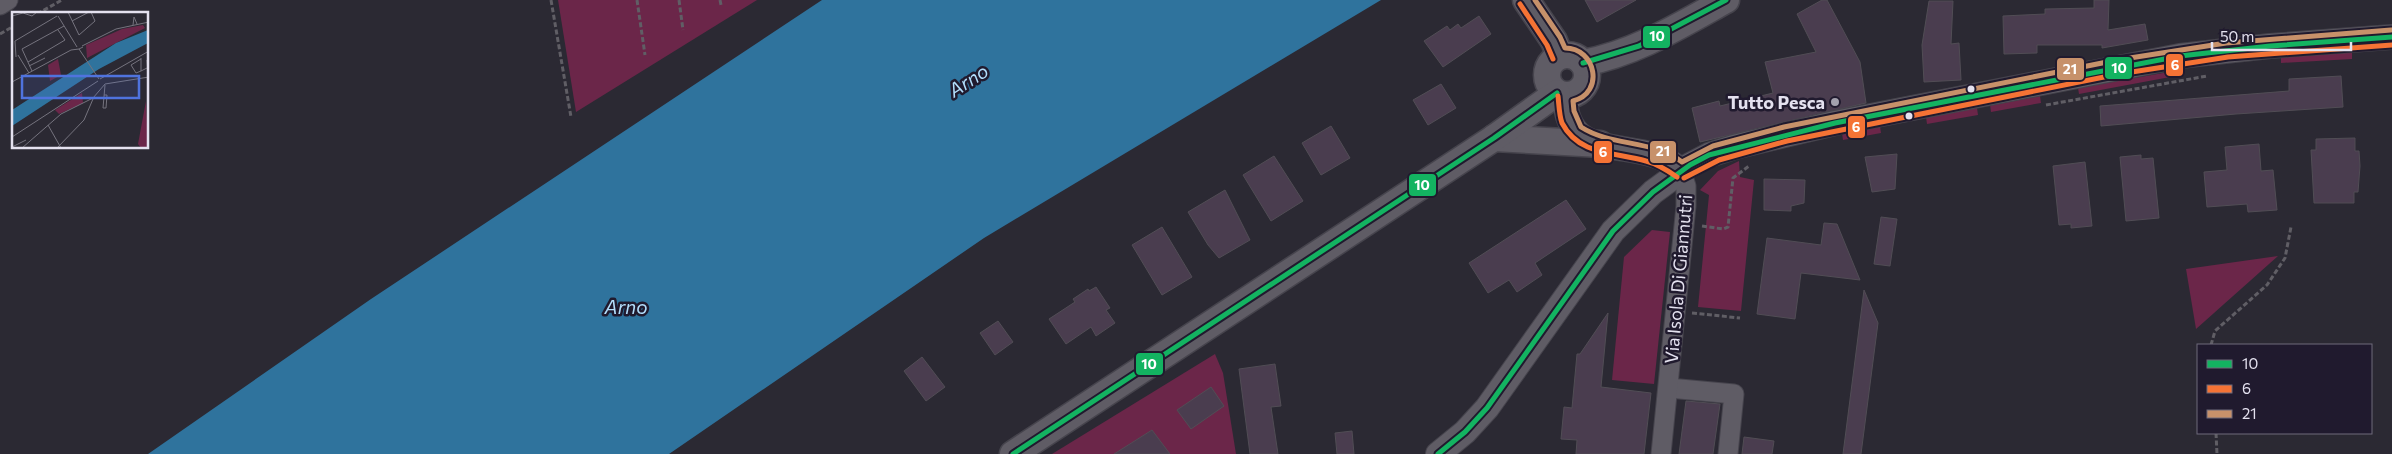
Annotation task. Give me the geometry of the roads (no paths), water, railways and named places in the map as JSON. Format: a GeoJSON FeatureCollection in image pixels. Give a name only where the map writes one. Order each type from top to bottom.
{"type":"FeatureCollection","features":[{"type":"Feature","properties":{"kind":"main road"},"geometry":{"type":"LineString","coordinates":[[1526,0],[1554,41],[1571,60]]}},
{"type":"Feature","properties":{"kind":"main road"},"geometry":{"type":"LineString","coordinates":[[1013,454],[1561,94],[1548,83],[1547,70],[1554,59],[1599,60],[1640,46],[1726,0]]}},
{"type":"Feature","properties":{"kind":"main road"},"geometry":{"type":"LineString","coordinates":[[1494,138],[1600,144]]}},
{"type":"Feature","properties":{"kind":"street"},"geometry":{"type":"LineString","coordinates":[[0,5],[8,0]]}},
{"type":"Feature","properties":{"kind":"street"},"geometry":{"type":"LineString","coordinates":[[1444,452],[1477,421],[1497,396],[1613,231],[1653,192],[1681,171],[1716,153],[1785,134],[2145,62],[2227,50],[2392,37]]}},
{"type":"Feature","properties":{"kind":"street"},"geometry":{"type":"LineString","coordinates":[[1561,94],[1575,132],[1600,144],[1656,154],[1681,171]]}},
{"type":"Feature","properties":{"kind":"street","name":"Via Isola Di Giannutri"},"geometry":{"type":"LineString","coordinates":[[1662,454],[1685,223],[1686,186],[1681,171]]}},
{"type":"Feature","properties":{"kind":"street","name":"Via Isola Di Giannutri"},"geometry":{"type":"LineString","coordinates":[[1668,388],[1734,394],[1728,454]]}},
{"type":"Feature","properties":{"kind":"water","name":"Arno"},"geometry":{"type":"Polygon","coordinates":[[[822,0],[1381,0],[984,238],[669,454],[148,454],[371,299],[822,0]]]}},
{"type":"Feature","properties":{"kind":"place","name":"Tutto Pesca"},"geometry":{"type":"Point","coordinates":[1835,102]}}]}
